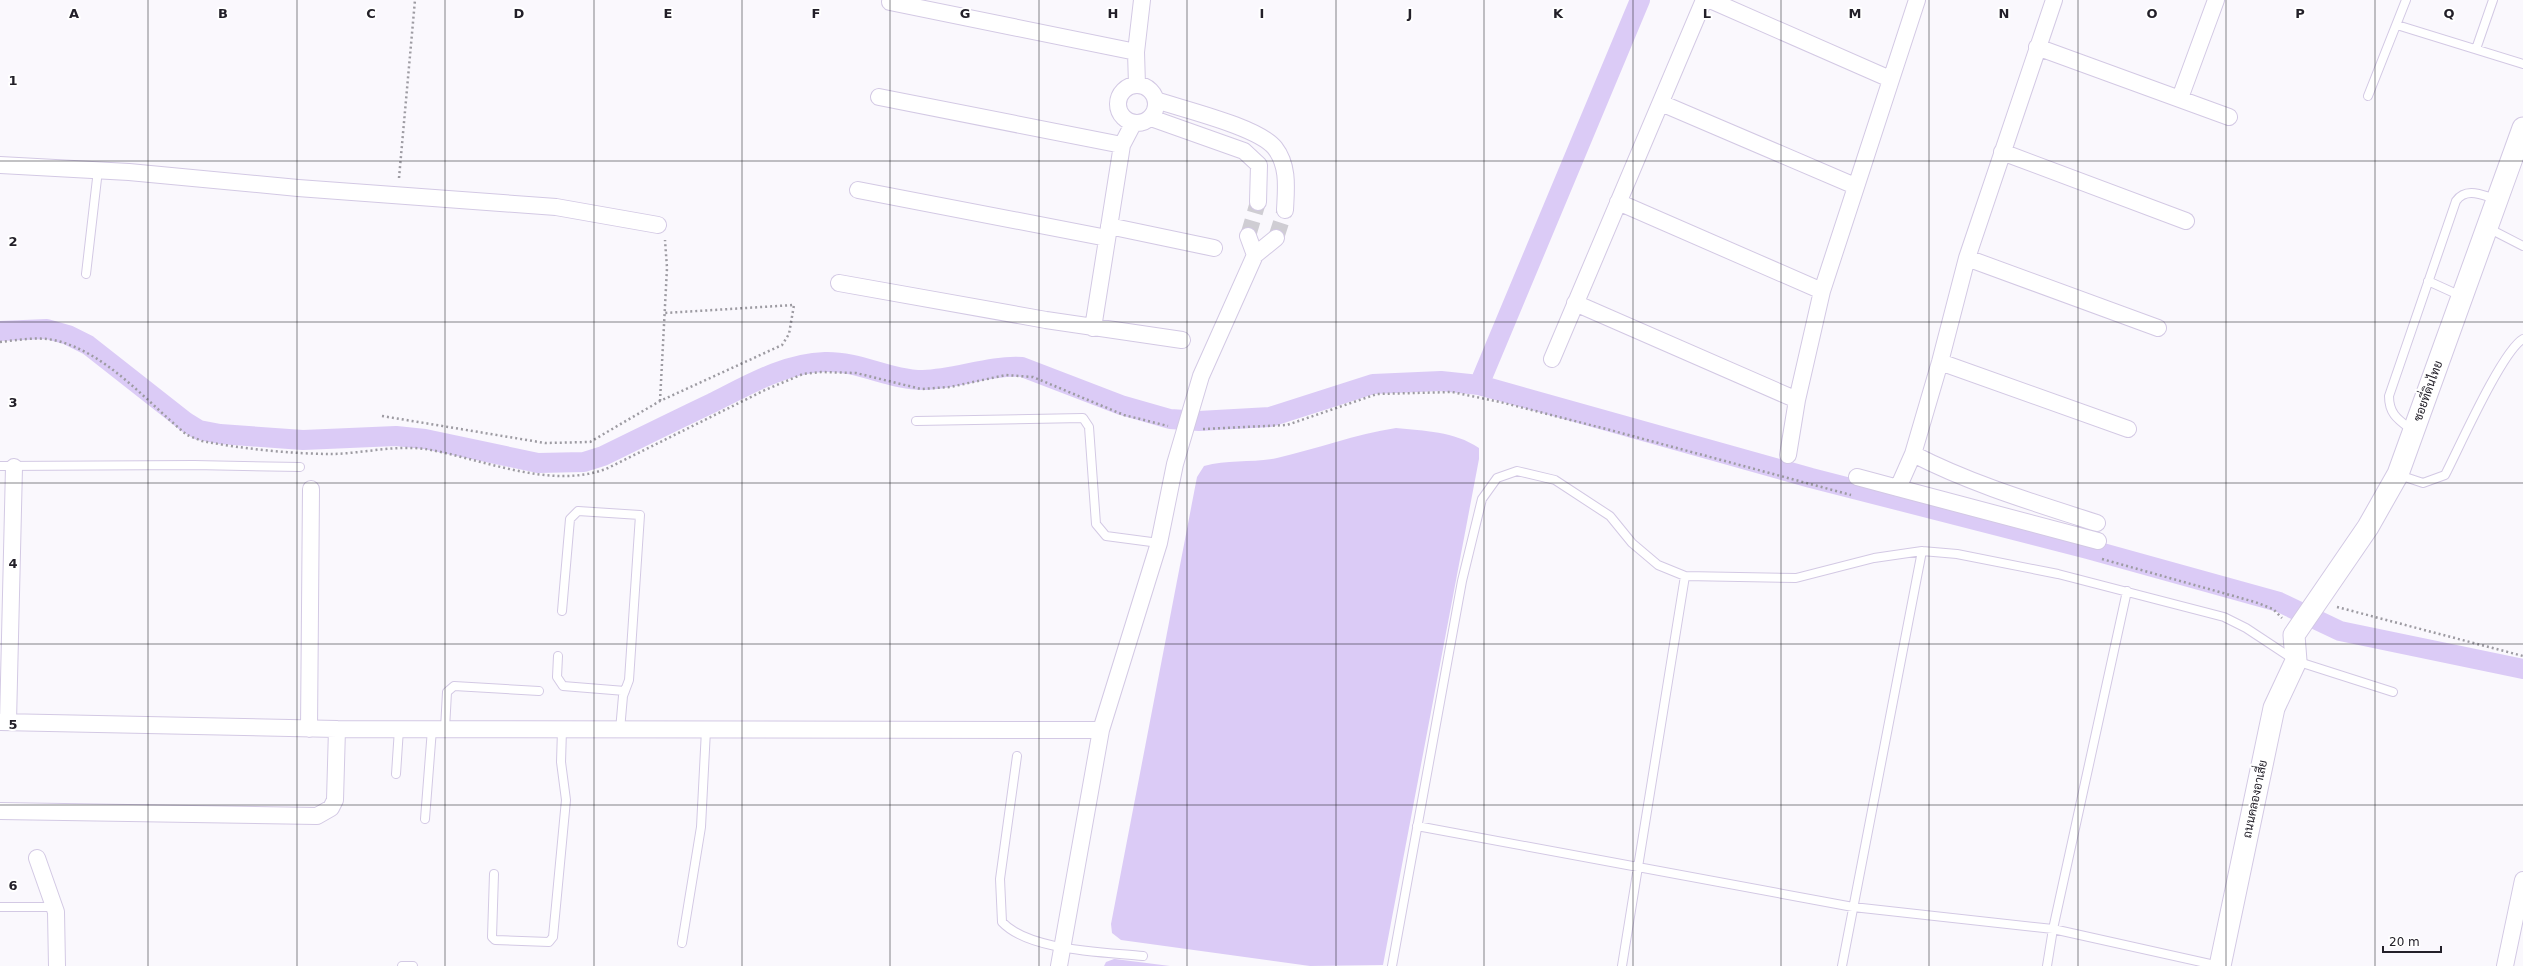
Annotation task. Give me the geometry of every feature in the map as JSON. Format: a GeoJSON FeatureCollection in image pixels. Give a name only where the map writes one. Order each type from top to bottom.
{"type":"FeatureCollection","features":[{"type":"Feature","properties":{"kind":"street"},"geometry":{"type":"LineString","coordinates":[[1136,85],[1136,52],[1142,0]]}},
{"type":"Feature","properties":{"kind":"street"},"geometry":{"type":"LineString","coordinates":[[1552,359],[1704,0]]}},
{"type":"Feature","properties":{"kind":"street"},"geometry":{"type":"LineString","coordinates":[[1710,0],[1890,79]]}},
{"type":"Feature","properties":{"kind":"street"},"geometry":{"type":"LineString","coordinates":[[1788,454],[1797,400],[1822,291],[1855,186],[1917,0]]}},
{"type":"Feature","properties":{"kind":"street"},"geometry":{"type":"LineString","coordinates":[[1898,488],[1912,454],[1940,362],[1967,258],[2054,0]]}},
{"type":"Feature","properties":{"kind":"street"},"geometry":{"type":"LineString","coordinates":[[2180,98],[2216,0]]}},
{"type":"Feature","properties":{"kind":"street"},"geometry":{"type":"LineString","coordinates":[[890,2],[1136,52]]}},
{"type":"Feature","properties":{"kind":"street"},"geometry":{"type":"LineString","coordinates":[[2037,47],[2230,117]]}},
{"type":"Feature","properties":{"kind":"street"},"geometry":{"type":"LineString","coordinates":[[1156,100],[1154,113],[1151,118],[1139,124],[1132,124],[1122,117],[1117,106],[1120,94],[1125,89],[1136,85],[1149,89],[1156,100],[1243,129],[1275,147],[1287,178],[1285,210]]}},
{"type":"Feature","properties":{"kind":"street"},"geometry":{"type":"LineString","coordinates":[[879,98],[1122,145]]}},
{"type":"Feature","properties":{"kind":"street"},"geometry":{"type":"LineString","coordinates":[[1661,103],[1855,186]]}},
{"type":"Feature","properties":{"kind":"street"},"geometry":{"type":"LineString","coordinates":[[1151,118],[1244,151],[1258,165],[1258,202]]}},
{"type":"Feature","properties":{"kind":"street"},"geometry":{"type":"LineString","coordinates":[[1093,328],[1122,145],[1132,124]]}},
{"type":"Feature","properties":{"kind":"street","name":"ซอยที่ดินไทย"},"geometry":{"type":"LineString","coordinates":[[2295,647],[2316,603],[2368,527],[2398,474],[2523,128]]}},
{"type":"Feature","properties":{"kind":"street"},"geometry":{"type":"LineString","coordinates":[[2002,152],[2186,221]]}},
{"type":"Feature","properties":{"kind":"street"},"geometry":{"type":"LineString","coordinates":[[0,165],[98,170],[398,195],[556,206],[658,225]]}},
{"type":"Feature","properties":{"kind":"street"},"geometry":{"type":"LineString","coordinates":[[858,190],[1108,232],[1214,248]]}},
{"type":"Feature","properties":{"kind":"street"},"geometry":{"type":"LineString","coordinates":[[1618,202],[1822,291]]}},
{"type":"Feature","properties":{"kind":"street"},"geometry":{"type":"LineString","coordinates":[[1248,236],[1255,255]]}},
{"type":"Feature","properties":{"kind":"street"},"geometry":{"type":"LineString","coordinates":[[1059,966],[1102,730],[1159,543],[1175,464],[1201,376],[1255,255],[1276,238]]}},
{"type":"Feature","properties":{"kind":"street"},"geometry":{"type":"LineString","coordinates":[[1967,258],[2158,328]]}},
{"type":"Feature","properties":{"kind":"street"},"geometry":{"type":"LineString","coordinates":[[839,283],[1093,328],[1182,340]]}},
{"type":"Feature","properties":{"kind":"street"},"geometry":{"type":"LineString","coordinates":[[1575,303],[1797,400]]}},
{"type":"Feature","properties":{"kind":"street"},"geometry":{"type":"LineString","coordinates":[[1940,362],[2128,429]]}},
{"type":"Feature","properties":{"kind":"street"},"geometry":{"type":"LineString","coordinates":[[1912,454],[1935,466],[2018,497],[2097,523]]}},
{"type":"Feature","properties":{"kind":"street"},"geometry":{"type":"LineString","coordinates":[[7,466],[4,722],[309,729],[1102,730]]}},
{"type":"Feature","properties":{"kind":"street"},"geometry":{"type":"LineString","coordinates":[[1857,477],[2098,541]]}},
{"type":"Feature","properties":{"kind":"street"},"geometry":{"type":"LineString","coordinates":[[309,729],[311,489]]}},
{"type":"Feature","properties":{"kind":"street","name":"ถนนคลองอาเสี่ย"},"geometry":{"type":"LineString","coordinates":[[2219,966],[2274,708],[2295,647]]}},
{"type":"Feature","properties":{"kind":"street"},"geometry":{"type":"LineString","coordinates":[[0,811],[317,816],[331,808],[335,800],[337,729]]}},
{"type":"Feature","properties":{"kind":"street"},"geometry":{"type":"LineString","coordinates":[[37,858],[54,907],[57,929],[57,966]]}},
{"type":"Feature","properties":{"kind":"street"},"geometry":{"type":"LineString","coordinates":[[2505,966],[2523,880]]}},
{"type":"Feature","properties":{"kind":"lane"},"geometry":{"type":"LineString","coordinates":[[2368,96],[2406,0]]}},
{"type":"Feature","properties":{"kind":"lane"},"geometry":{"type":"LineString","coordinates":[[2476,49],[2493,0]]}},
{"type":"Feature","properties":{"kind":"lane"},"geometry":{"type":"LineString","coordinates":[[2397,25],[2523,64]]}},
{"type":"Feature","properties":{"kind":"lane"},"geometry":{"type":"LineString","coordinates":[[86,274],[98,170]]}},
{"type":"Feature","properties":{"kind":"lane"},"geometry":{"type":"LineString","coordinates":[[2414,431],[2395,418],[2389,408],[2389,396],[2456,201],[2460,195],[2477,193],[2498,200]]}},
{"type":"Feature","properties":{"kind":"lane"},"geometry":{"type":"LineString","coordinates":[[2488,228],[2523,246]]}},
{"type":"Feature","properties":{"kind":"lane"},"geometry":{"type":"LineString","coordinates":[[2428,281],[2462,297]]}},
{"type":"Feature","properties":{"kind":"lane"},"geometry":{"type":"LineString","coordinates":[[2398,474],[2423,482],[2445,475],[2502,364],[2518,342],[2523,339]]}},
{"type":"Feature","properties":{"kind":"lane"},"geometry":{"type":"LineString","coordinates":[[916,421],[1083,418],[1089,426],[1096,524],[1099,531],[1106,536],[1159,543]]}},
{"type":"Feature","properties":{"kind":"lane"},"geometry":{"type":"LineString","coordinates":[[7,466],[194,464],[300,467]]}},
{"type":"Feature","properties":{"kind":"lane"},"geometry":{"type":"LineString","coordinates":[[1392,966],[1416,826],[1462,581],[1482,499],[1497,478],[1517,471],[1554,480],[1610,516],[1632,543],[1658,565],[1685,576],[1796,578],[1874,558],[1922,550],[1957,554],[2127,591],[2224,617],[2246,628],[2295,647],[2393,692]]}},
{"type":"Feature","properties":{"kind":"lane"},"geometry":{"type":"LineString","coordinates":[[562,610],[570,519],[573,514],[578,511],[640,515],[631,650],[620,730]]}},
{"type":"Feature","properties":{"kind":"lane"},"geometry":{"type":"LineString","coordinates":[[1842,966],[1922,550]]}},
{"type":"Feature","properties":{"kind":"lane"},"geometry":{"type":"LineString","coordinates":[[1622,966],[1685,576]]}},
{"type":"Feature","properties":{"kind":"lane"},"geometry":{"type":"LineString","coordinates":[[2047,966],[2053,929],[2127,591]]}},
{"type":"Feature","properties":{"kind":"lane"},"geometry":{"type":"LineString","coordinates":[[558,656],[557,677],[563,686],[625,691]]}},
{"type":"Feature","properties":{"kind":"lane"},"geometry":{"type":"LineString","coordinates":[[425,819],[438,729],[447,692],[454,686],[539,691]]}},
{"type":"Feature","properties":{"kind":"lane"},"geometry":{"type":"LineString","coordinates":[[396,774],[399,729]]}},
{"type":"Feature","properties":{"kind":"lane"},"geometry":{"type":"LineString","coordinates":[[494,874],[492,937],[495,940],[549,942],[553,937],[566,800],[561,762],[562,730]]}},
{"type":"Feature","properties":{"kind":"lane"},"geometry":{"type":"LineString","coordinates":[[682,943],[701,827],[706,730]]}},
{"type":"Feature","properties":{"kind":"lane"},"geometry":{"type":"LineString","coordinates":[[1017,756],[1000,879],[1002,922],[1010,930],[1025,937],[1062,946],[1143,956]]}},
{"type":"Feature","properties":{"kind":"lane"},"geometry":{"type":"LineString","coordinates":[[1416,826],[1853,907],[2053,929],[2219,966]]}},
{"type":"Feature","properties":{"kind":"lane"},"geometry":{"type":"LineString","coordinates":[[0,907],[54,907]]}},
{"type":"Feature","properties":{"kind":"lane"},"geometry":{"type":"LineString","coordinates":[[402,966],[413,966]]}},
{"type":"Feature","properties":{"kind":"path"},"geometry":{"type":"LineString","coordinates":[[398,195],[415,0]]}},
{"type":"Feature","properties":{"kind":"path"},"geometry":{"type":"LineString","coordinates":[[658,225],[666,242],[665,313],[660,401]]}},
{"type":"Feature","properties":{"kind":"path"},"geometry":{"type":"LineString","coordinates":[[382,416],[545,443],[590,442],[660,401],[782,345],[789,334],[794,305],[665,313]]}},
{"type":"Feature","properties":{"kind":"path"},"geometry":{"type":"LineString","coordinates":[[0,342],[45,339],[77,348],[110,369],[187,435],[202,441],[332,454],[395,448],[425,449],[504,468],[561,475],[580,476],[606,469],[765,390],[803,374],[821,372],[856,373],[921,389],[950,387],[1006,375],[1033,377],[1124,415],[1172,427]]}},
{"type":"Feature","properties":{"kind":"path"},"geometry":{"type":"LineString","coordinates":[[1200,429],[1287,425],[1377,394],[1429,392],[1466,394],[1858,497]]}},
{"type":"Feature","properties":{"kind":"path"},"geometry":{"type":"LineString","coordinates":[[2094,556],[2222,591],[2273,609],[2280,614],[2288,626],[2295,647]]}},
{"type":"Feature","properties":{"kind":"path"},"geometry":{"type":"LineString","coordinates":[[2316,603],[2523,656]]}},
{"type":"Feature","properties":{"kind":"shaded area"},"geometry":{"type":"Polygon","coordinates":[[[1396,428],[1428,431],[1459,438],[1479,448],[1479,459],[1383,965],[1310,966],[1121,940],[1112,933],[1111,924],[1197,477],[1204,466],[1222,462],[1277,458],[1366,434],[1396,428]]]}},
{"type":"Feature","properties":{"kind":"shaded area"},"geometry":{"type":"Polygon","coordinates":[[[1114,959],[1170,966],[1104,966],[1106,962],[1114,959]]]}},
{"type":"Feature","properties":{"kind":"waterway"},"geometry":{"type":"LineString","coordinates":[[1479,385],[1640,0]]}},
{"type":"Feature","properties":{"kind":"waterway"},"geometry":{"type":"LineString","coordinates":[[0,331],[47,329],[68,335],[88,345],[186,422],[199,430],[220,434],[303,440],[396,436],[425,439],[538,463],[584,462],[603,456],[753,382],[781,371],[810,363],[838,362],[899,377],[923,380],[997,368],[1022,367],[1121,405],[1170,419],[1199,421],[1270,417],[1373,384],[1441,381],[1479,385],[1811,478],[2088,549],[2279,602],[2340,631],[2523,669]]}},
{"type":"Feature","properties":{"kind":"tunnel"},"geometry":{"type":"LineString","coordinates":[[1248,236],[1258,202]]}},
{"type":"Feature","properties":{"kind":"tunnel"},"geometry":{"type":"LineString","coordinates":[[1276,238],[1285,210]]}}]}
